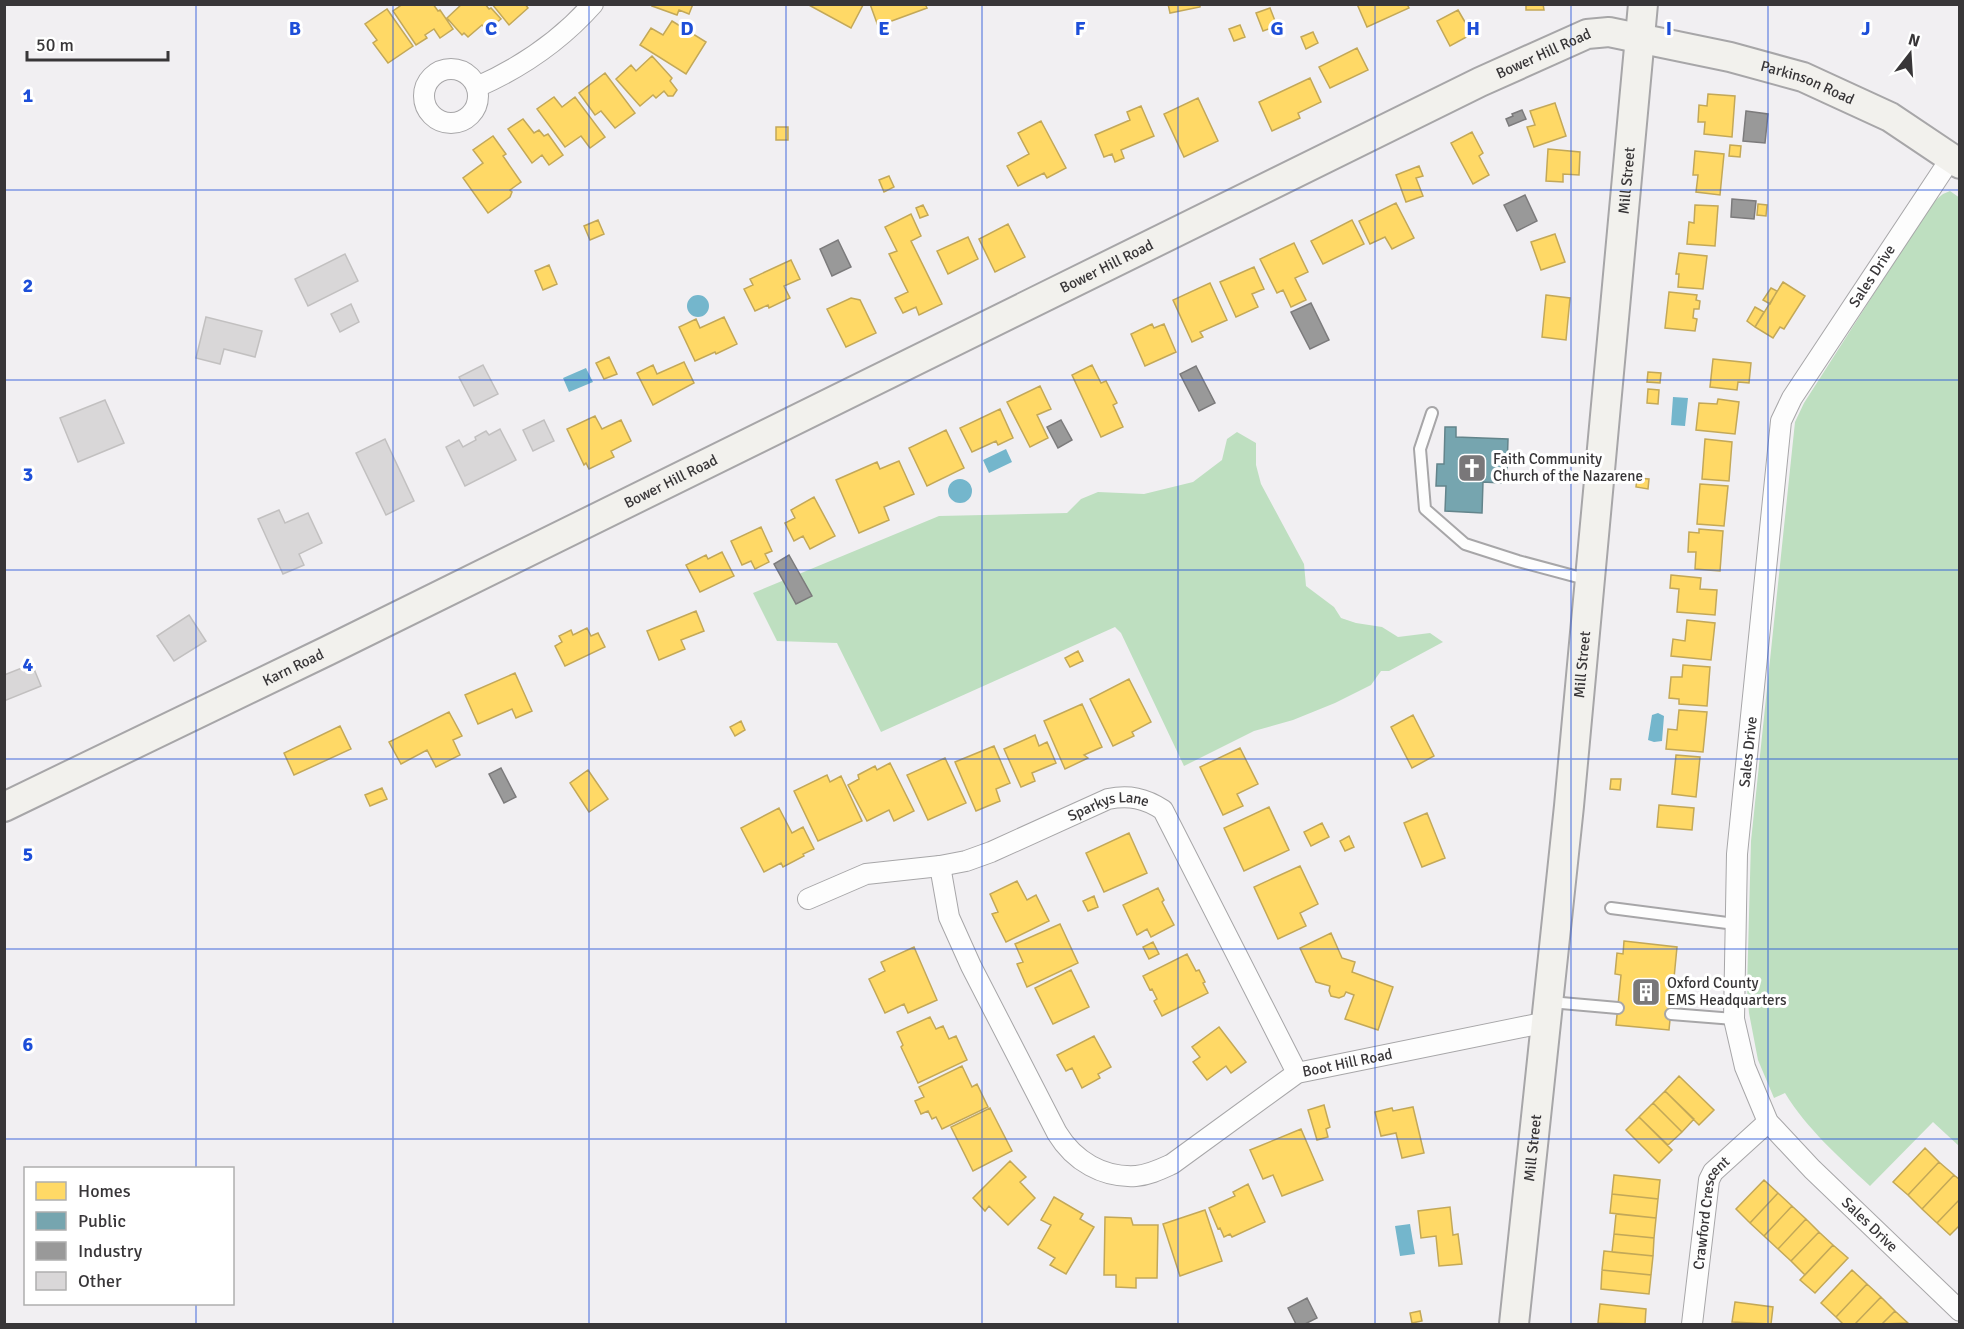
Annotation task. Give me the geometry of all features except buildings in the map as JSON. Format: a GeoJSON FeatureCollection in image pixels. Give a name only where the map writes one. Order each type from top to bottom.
{"type":"FeatureCollection","features":[{"type":"Feature","properties":{"kind":"street"},"geometry":{"type":"LineString","coordinates":[[477,87],[511,71],[555,40],[573,26],[593,4]]}},
{"type":"Feature","properties":{"kind":"street","name":"Mill Street"},"geometry":{"type":"LineString","coordinates":[[1514,1324],[1549,1012],[1643,4]]}},
{"type":"Feature","properties":{"kind":"street","name":"Bower Hill Road"},"geometry":{"type":"LineString","coordinates":[[582,526],[1480,82],[1587,34],[1609,32],[1640,38]]}},
{"type":"Feature","properties":{"kind":"street","name":"Parkinson Road"},"geometry":{"type":"LineString","coordinates":[[1640,38],[1741,59],[1803,76],[1890,117],[1955,161]]}},
{"type":"Feature","properties":{"kind":"street","name":"Sales Drive"},"geometry":{"type":"LineString","coordinates":[[1955,161],[1792,398],[1781,420],[1737,854],[1734,1019],[1745,1067],[1767,1122],[1812,1169],[1959,1311]]}},
{"type":"Feature","properties":{"kind":"street","name":"Karn Road"},"geometry":{"type":"LineString","coordinates":[[4,807],[582,526]]}},
{"type":"Feature","properties":{"kind":"street","name":"Sparkys Lane"},"geometry":{"type":"LineString","coordinates":[[808,899],[866,874],[966,861],[1108,799],[1123,796],[1151,802],[1163,810],[1297,1073]]}},
{"type":"Feature","properties":{"kind":"street","name":"Boot Hill Road"},"geometry":{"type":"LineString","coordinates":[[940,866],[950,917],[971,966],[1065,1147],[1101,1172],[1136,1176],[1155,1172],[1172,1164],[1297,1073],[1549,1012]]}},
{"type":"Feature","properties":{"kind":"street","name":"Crawford Crescent"},"geometry":{"type":"LineString","coordinates":[[1692,1324],[1709,1180],[1713,1172],[1767,1122]]}},
{"type":"Feature","properties":{"kind":"lane"},"geometry":{"type":"LineString","coordinates":[[1432,413],[1420,449],[1425,509],[1465,544],[1589,580]]}},
{"type":"Feature","properties":{"kind":"lane"},"geometry":{"type":"LineString","coordinates":[[1611,908],[1735,924]]}},
{"type":"Feature","properties":{"kind":"lane"},"geometry":{"type":"LineString","coordinates":[[1549,1012],[1617,1008]]}},
{"type":"Feature","properties":{"kind":"lane"},"geometry":{"type":"LineString","coordinates":[[1671,1014],[1734,1019]]}},
{"type":"Feature","properties":{"kind":"green space"},"geometry":{"type":"Polygon","coordinates":[[[1950,191],[1960,198],[1959,1146],[1933,1122],[1870,1186],[1813,1131],[1785,1093],[1774,1098],[1758,1060],[1747,989],[1751,841],[1795,422],[1804,403],[1932,203],[1950,191]]]}},
{"type":"Feature","properties":{"kind":"green space"},"geometry":{"type":"Polygon","coordinates":[[[1237,432],[1256,443],[1256,465],[1261,484],[1304,564],[1306,586],[1334,607],[1341,618],[1382,627],[1398,637],[1430,633],[1443,642],[1389,671],[1381,671],[1371,685],[1335,703],[1293,720],[1254,731],[1184,766],[1121,633],[1115,627],[881,732],[837,643],[777,641],[753,593],[939,516],[1067,513],[1081,499],[1098,492],[1144,494],[1193,482],[1222,460],[1227,439],[1237,432]]]}},
{"type":"Feature","properties":{"kind":"water"},"geometry":{"type":"Polygon","coordinates":[[[698,295],[706,298],[709,306],[706,314],[698,317],[690,314],[687,306],[690,298],[698,295]]]}},
{"type":"Feature","properties":{"kind":"water"},"geometry":{"type":"Polygon","coordinates":[[[586,368],[593,382],[569,392],[563,378],[586,368]]]}},
{"type":"Feature","properties":{"kind":"water"},"geometry":{"type":"Polygon","coordinates":[[[1673,397],[1688,398],[1685,426],[1671,425],[1673,397]]]}},
{"type":"Feature","properties":{"kind":"water"},"geometry":{"type":"Polygon","coordinates":[[[1006,449],[1012,462],[989,473],[983,460],[1006,449]]]}},
{"type":"Feature","properties":{"kind":"water"},"geometry":{"type":"Polygon","coordinates":[[[960,479],[968,483],[972,491],[968,499],[960,503],[952,499],[948,491],[952,483],[960,479]]]}},
{"type":"Feature","properties":{"kind":"water"},"geometry":{"type":"Polygon","coordinates":[[[1658,713],[1664,716],[1662,741],[1654,742],[1648,740],[1652,715],[1658,713]]]}},
{"type":"Feature","properties":{"kind":"water"},"geometry":{"type":"Polygon","coordinates":[[[1410,1224],[1415,1254],[1400,1256],[1395,1226],[1410,1224]]]}},
{"type":"Feature","properties":{"kind":"place","name":"Faith Community Church of the Nazarene"},"geometry":{"type":"Point","coordinates":[1472,468]}},
{"type":"Feature","properties":{"kind":"place","name":"Oxford County EMS Headquarters"},"geometry":{"type":"Point","coordinates":[1646,992]}}]}
